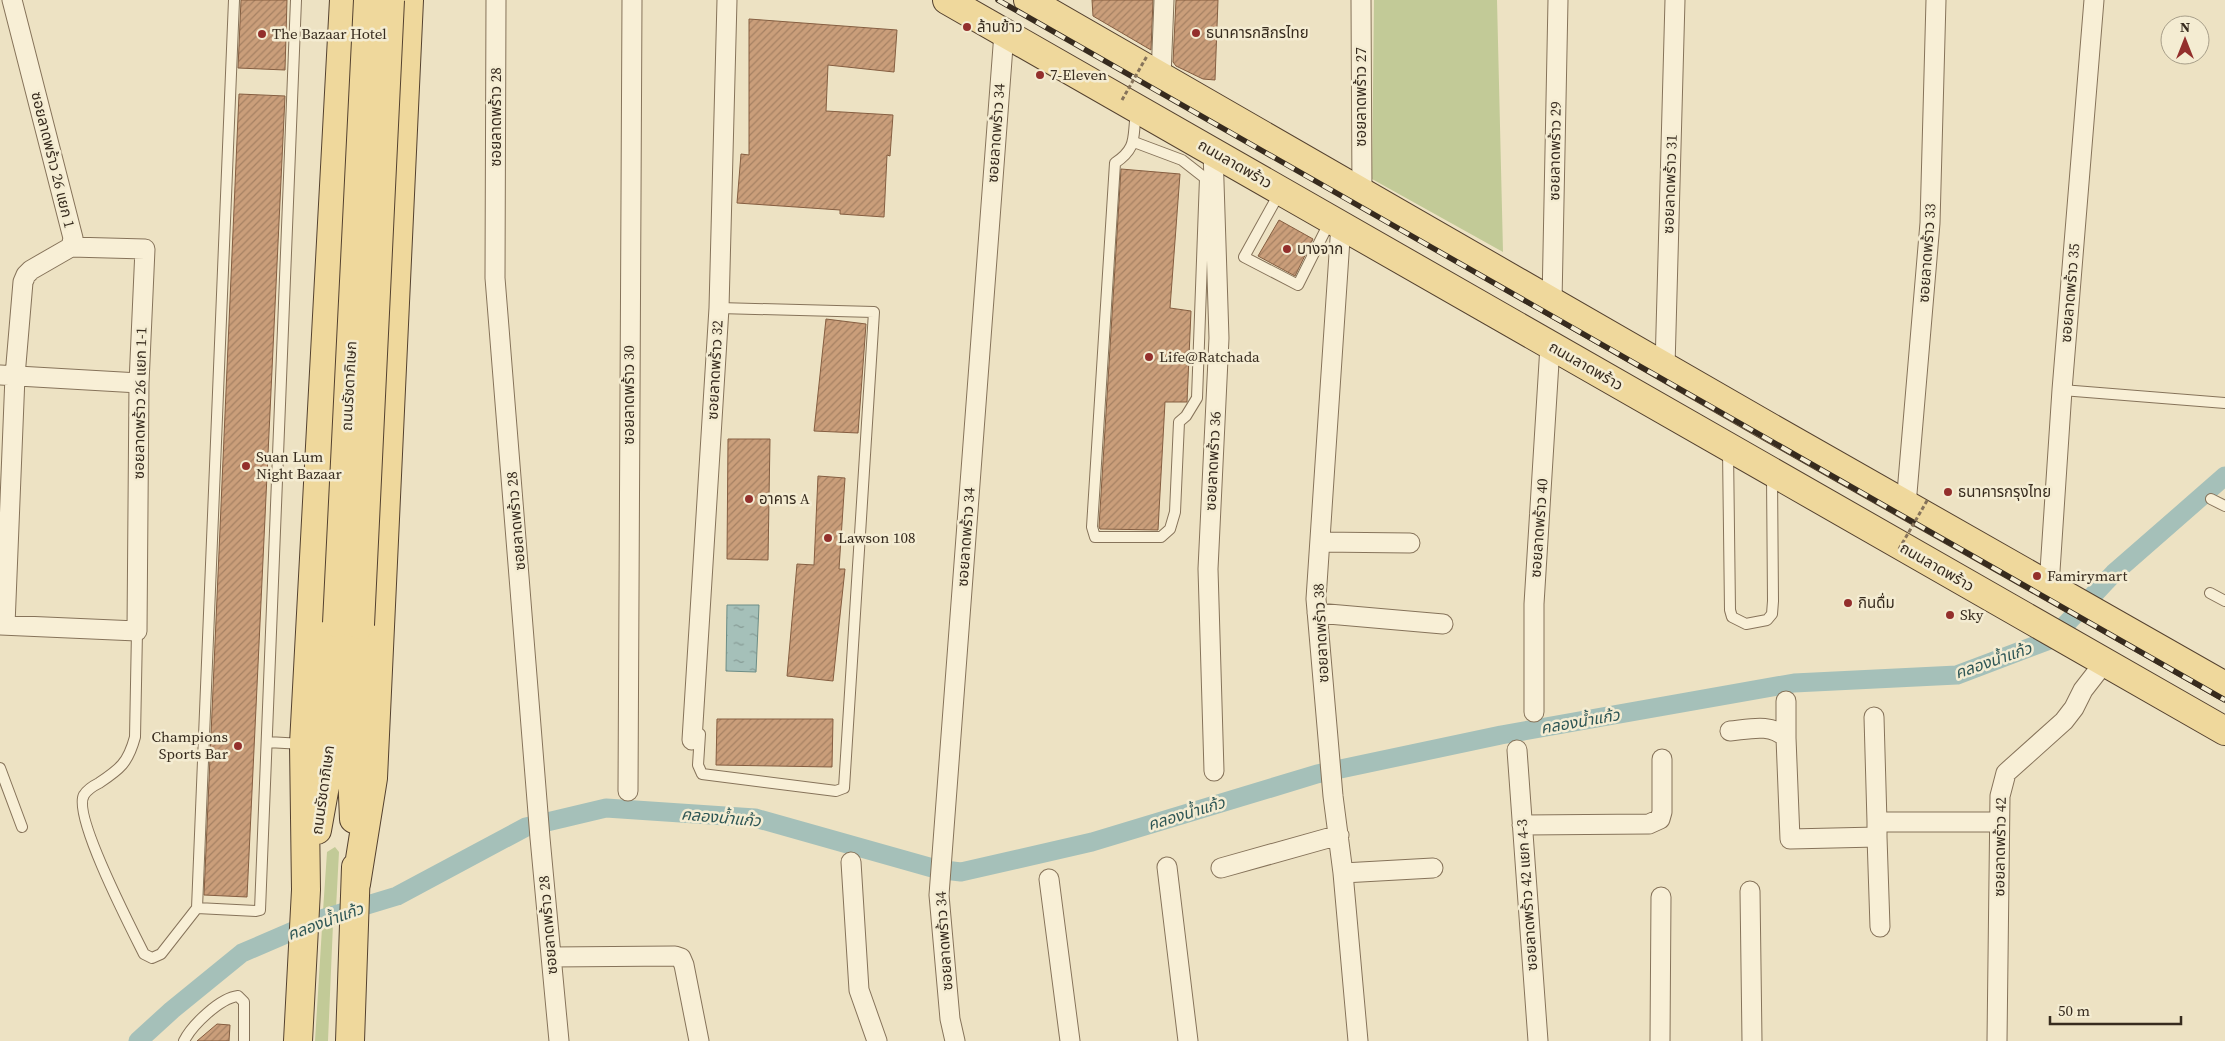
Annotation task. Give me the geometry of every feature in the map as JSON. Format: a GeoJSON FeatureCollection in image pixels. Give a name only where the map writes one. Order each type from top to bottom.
{"type":"FeatureCollection","features":[{"type":"Feature","properties":{"kind":"main road","name":"ถนนรัชดาภิเษก"},"geometry":{"type":"LineString","coordinates":[[350,1041],[356,891],[348,624],[368,0]]}},
{"type":"Feature","properties":{"kind":"main road","name":"ถนนลาดพร้าว"},"geometry":{"type":"LineString","coordinates":[[947,0],[1336,221],[1728,450],[1772,473],[2225,731]]}},
{"type":"Feature","properties":{"kind":"main road"},"geometry":{"type":"LineString","coordinates":[[1028,0],[1154,66],[1362,193],[1665,367],[1917,502],[1946,528],[2225,686]]}},
{"type":"Feature","properties":{"kind":"main road","name":"ถนนรัชดาภิเษก"},"geometry":{"type":"LineString","coordinates":[[306,890],[328,770],[348,624],[399,5]]}},
{"type":"Feature","properties":{"kind":"main road","name":"ถนนรัชดาภิเษก"},"geometry":{"type":"LineString","coordinates":[[356,891],[373,778],[399,201],[399,5]]}},
{"type":"Feature","properties":{"kind":"main road","name":"ถนนรัชดาภิเษก"},"geometry":{"type":"LineString","coordinates":[[298,1041],[306,890],[304,744],[334,198],[350,6]]}},
{"type":"Feature","properties":{"kind":"main road"},"geometry":{"type":"LineString","coordinates":[[334,198],[348,179],[357,175],[377,176],[386,180],[399,201]]}},
{"type":"Feature","properties":{"kind":"main road"},"geometry":{"type":"LineString","coordinates":[[1926,561],[1946,528]]}},
{"type":"Feature","properties":{"kind":"street","name":"ซอยลาดพร้าว 26 แยก 1"},"geometry":{"type":"LineString","coordinates":[[2,625],[7,376],[26,275],[71,247],[73,238],[12,0]]}},
{"type":"Feature","properties":{"kind":"street","name":"ซอยลาดพร้าว 28"},"geometry":{"type":"LineString","coordinates":[[496,0],[495,278],[539,805],[540,838],[559,1041]]}},
{"type":"Feature","properties":{"kind":"street","name":"ซอยลาดพร้าว 30"},"geometry":{"type":"LineString","coordinates":[[628,791],[632,0]]}},
{"type":"Feature","properties":{"kind":"street","name":"ซอยลาดพร้าว 32"},"geometry":{"type":"LineString","coordinates":[[692,740],[723,308],[727,0]]}},
{"type":"Feature","properties":{"kind":"street"},"geometry":{"type":"LineString","coordinates":[[1154,66],[1164,0]]}},
{"type":"Feature","properties":{"kind":"street","name":"ซอยลาดพร้าว 27"},"geometry":{"type":"LineString","coordinates":[[1361,0],[1362,193]]}},
{"type":"Feature","properties":{"kind":"street","name":"ซอยลาดพร้าว 29"},"geometry":{"type":"LineString","coordinates":[[1552,302],[1558,0]]}},
{"type":"Feature","properties":{"kind":"street","name":"ซอยลาดพร้าว 31"},"geometry":{"type":"LineString","coordinates":[[1665,367],[1675,0]]}},
{"type":"Feature","properties":{"kind":"street","name":"ซอยลาดพร้าว 33"},"geometry":{"type":"LineString","coordinates":[[1917,502],[1930,223],[1936,0]]}},
{"type":"Feature","properties":{"kind":"street","name":"ซอยลาดพร้าว 35"},"geometry":{"type":"LineString","coordinates":[[2055,590],[2062,390],[2094,0]]}},
{"type":"Feature","properties":{"kind":"street","name":"ซอยลาดพร้าว 34"},"geometry":{"type":"LineString","coordinates":[[955,1041],[950,1019],[939,895],[1004,32]]}},
{"type":"Feature","properties":{"kind":"street","name":"ซอยลาดพร้าว 36"},"geometry":{"type":"LineString","coordinates":[[1213,151],[1219,338],[1208,569],[1214,771]]}},
{"type":"Feature","properties":{"kind":"street","name":"ซอยลาดพร้าว 38"},"geometry":{"type":"LineString","coordinates":[[1336,221],[1317,613],[1333,796],[1343,873],[1358,1041]]}},
{"type":"Feature","properties":{"kind":"street","name":"ซอยลาดพร้าว 26 แยก 1-1"},"geometry":{"type":"LineString","coordinates":[[71,247],[145,249],[140,383],[137,631]]}},
{"type":"Feature","properties":{"kind":"street","name":"ซอยลาดพร้าว 40"},"geometry":{"type":"LineString","coordinates":[[1534,712],[1534,604],[1550,346]]}},
{"type":"Feature","properties":{"kind":"street"},"geometry":{"type":"LineString","coordinates":[[7,376],[140,383]]}},
{"type":"Feature","properties":{"kind":"street"},"geometry":{"type":"LineString","coordinates":[[1320,542],[1410,543]]}},
{"type":"Feature","properties":{"kind":"street"},"geometry":{"type":"LineString","coordinates":[[1317,613],[1443,624]]}},
{"type":"Feature","properties":{"kind":"street"},"geometry":{"type":"LineString","coordinates":[[2,625],[137,631]]}},
{"type":"Feature","properties":{"kind":"street","name":"ซอยลาดพร้าว 42"},"geometry":{"type":"LineString","coordinates":[[1997,1041],[1999,822],[2000,796],[2006,773],[2064,721],[2074,708],[2083,690],[2104,663]]}},
{"type":"Feature","properties":{"kind":"street"},"geometry":{"type":"LineString","coordinates":[[1786,701],[1790,839],[1877,830],[1999,822]]}},
{"type":"Feature","properties":{"kind":"street"},"geometry":{"type":"LineString","coordinates":[[1874,717],[1880,927]]}},
{"type":"Feature","properties":{"kind":"street"},"geometry":{"type":"LineString","coordinates":[[1730,731],[1769,728],[1778,730],[1786,738]]}},
{"type":"Feature","properties":{"kind":"street","name":"ซอยลาดพร้าว 42 แยก 4-3"},"geometry":{"type":"LineString","coordinates":[[1517,750],[1538,1041]]}},
{"type":"Feature","properties":{"kind":"street"},"geometry":{"type":"LineString","coordinates":[[1522,825],[1649,824],[1660,819],[1662,812],[1662,759]]}},
{"type":"Feature","properties":{"kind":"street"},"geometry":{"type":"LineString","coordinates":[[1221,868],[1339,835]]}},
{"type":"Feature","properties":{"kind":"street"},"geometry":{"type":"LineString","coordinates":[[851,862],[859,990],[877,1041]]}},
{"type":"Feature","properties":{"kind":"street"},"geometry":{"type":"LineString","coordinates":[[1167,867],[1188,1041]]}},
{"type":"Feature","properties":{"kind":"street"},"geometry":{"type":"LineString","coordinates":[[1343,873],[1433,868]]}},
{"type":"Feature","properties":{"kind":"street"},"geometry":{"type":"LineString","coordinates":[[1049,880],[1070,1041]]}},
{"type":"Feature","properties":{"kind":"street"},"geometry":{"type":"LineString","coordinates":[[1750,891],[1752,1041]]}},
{"type":"Feature","properties":{"kind":"street"},"geometry":{"type":"LineString","coordinates":[[1660,1041],[1661,897]]}},
{"type":"Feature","properties":{"kind":"street"},"geometry":{"type":"LineString","coordinates":[[551,957],[675,956],[681,958],[699,1041]]}},
{"type":"Feature","properties":{"kind":"lane"},"geometry":{"type":"LineString","coordinates":[[137,631],[136,738],[131,753],[123,767],[87,792],[83,796],[81,806],[97,853],[144,954],[152,958],[161,954],[198,908],[234,0]]}},
{"type":"Feature","properties":{"kind":"lane"},"geometry":{"type":"LineString","coordinates":[[198,908],[260,910],[296,0]]}},
{"type":"Feature","properties":{"kind":"lane"},"geometry":{"type":"LineString","coordinates":[[1130,104],[1134,142],[1127,155],[1115,163],[1092,527],[1095,537],[1161,537],[1170,529],[1175,512],[1179,422],[1186,416],[1197,398],[1205,178],[1182,160],[1134,142]]}},
{"type":"Feature","properties":{"kind":"lane"},"geometry":{"type":"LineString","coordinates":[[1281,190],[1244,257],[1298,285],[1336,221]]}},
{"type":"Feature","properties":{"kind":"lane"},"geometry":{"type":"LineString","coordinates":[[723,308],[874,312],[846,779],[844,788],[836,791],[711,776],[702,774],[698,765],[723,308]]}},
{"type":"Feature","properties":{"kind":"lane"},"geometry":{"type":"LineString","coordinates":[[2062,390],[2225,403]]}},
{"type":"Feature","properties":{"kind":"lane"},"geometry":{"type":"LineString","coordinates":[[1728,450],[1730,610],[1732,617],[1746,624],[1767,620],[1772,614],[1772,473]]}},
{"type":"Feature","properties":{"kind":"lane"},"geometry":{"type":"LineString","coordinates":[[2211,499],[2225,506]]}},
{"type":"Feature","properties":{"kind":"lane"},"geometry":{"type":"LineString","coordinates":[[2210,593],[2225,601]]}},
{"type":"Feature","properties":{"kind":"lane"},"geometry":{"type":"LineString","coordinates":[[267,742],[304,744]]}},
{"type":"Feature","properties":{"kind":"lane"},"geometry":{"type":"LineString","coordinates":[[0,768],[22,827]]}},
{"type":"Feature","properties":{"kind":"lane"},"geometry":{"type":"LineString","coordinates":[[184,1041],[204,1016],[228,997],[238,996],[244,1002],[244,1041]]}},
{"type":"Feature","properties":{"kind":"path"},"geometry":{"type":"LineString","coordinates":[[1130,104],[1154,66]]}},
{"type":"Feature","properties":{"kind":"path"},"geometry":{"type":"LineString","coordinates":[[1900,549],[1917,502]]}},
{"type":"Feature","properties":{"kind":"green space"},"geometry":{"type":"Polygon","coordinates":[[[1374,0],[1497,0],[1503,252],[1372,179],[1374,0]]]}},
{"type":"Feature","properties":{"kind":"green space"},"geometry":{"type":"Polygon","coordinates":[[[335,847],[339,852],[336,908],[323,911],[327,852],[335,847]]]}},
{"type":"Feature","properties":{"kind":"green space"},"geometry":{"type":"Polygon","coordinates":[[[333,924],[328,1041],[315,1041],[322,928],[333,924]]]}},
{"type":"Feature","properties":{"kind":"water"},"geometry":{"type":"Polygon","coordinates":[[[727,605],[759,605],[756,672],[726,671],[727,605]]]}},
{"type":"Feature","properties":{"kind":"building","name":"The Bazaar Hotel"},"geometry":{"type":"Polygon","coordinates":[[[241,0],[287,0],[285,70],[238,68],[241,0]]]}},
{"type":"Feature","properties":{"kind":"building"},"geometry":{"type":"Polygon","coordinates":[[[1092,0],[1153,0],[1151,50],[1093,16],[1092,0]]]}},
{"type":"Feature","properties":{"kind":"building","name":"ธนาคารกสิกรไทย"},"geometry":{"type":"Polygon","coordinates":[[[1176,0],[1218,0],[1215,80],[1203,79],[1176,66],[1173,62],[1176,0]]]}},
{"type":"Feature","properties":{"kind":"building"},"geometry":{"type":"Polygon","coordinates":[[[749,19],[897,30],[894,72],[828,65],[826,111],[893,115],[890,156],[887,155],[884,217],[840,214],[840,210],[737,203],[741,154],[749,155],[749,19]]]}},
{"type":"Feature","properties":{"kind":"building"},"geometry":{"type":"Polygon","coordinates":[[[239,94],[285,96],[247,897],[204,895],[239,94]]]}},
{"type":"Feature","properties":{"kind":"building","name":"Life@Ratchada"},"geometry":{"type":"Polygon","coordinates":[[[1121,169],[1180,174],[1170,308],[1191,311],[1187,402],[1165,402],[1158,530],[1100,529],[1099,527],[1121,169]]]}},
{"type":"Feature","properties":{"kind":"building","name":"บางจาก"},"geometry":{"type":"Polygon","coordinates":[[[1279,220],[1313,239],[1295,276],[1258,256],[1279,220]]]}},
{"type":"Feature","properties":{"kind":"building"},"geometry":{"type":"Polygon","coordinates":[[[826,319],[866,324],[858,433],[814,431],[826,319]]]}},
{"type":"Feature","properties":{"kind":"building","name":"อาคาร A"},"geometry":{"type":"Polygon","coordinates":[[[728,439],[770,439],[768,560],[727,559],[728,439]]]}},
{"type":"Feature","properties":{"kind":"building"},"geometry":{"type":"Polygon","coordinates":[[[818,476],[845,478],[839,569],[845,569],[833,681],[787,676],[797,564],[814,565],[818,476]]]}},
{"type":"Feature","properties":{"kind":"building"},"geometry":{"type":"Polygon","coordinates":[[[717,719],[833,719],[832,767],[716,765],[717,719]]]}},
{"type":"Feature","properties":{"kind":"building"},"geometry":{"type":"Polygon","coordinates":[[[217,1024],[230,1025],[229,1041],[197,1041],[217,1024]]]}},
{"type":"Feature","properties":{"kind":"waterway","name":"คลองน้ำแก้ว"},"geometry":{"type":"LineString","coordinates":[[138,1041],[172,1010],[242,953],[321,919],[397,896],[526,827],[606,808],[755,818],[936,869],[961,872],[1092,842],[1317,774],[1501,735],[1794,683],[1957,675],[2052,639],[2114,573],[2225,476]]}},
{"type":"Feature","properties":{"kind":"railway"},"geometry":{"type":"LineString","coordinates":[[998,0],[2225,700]]}},
{"type":"Feature","properties":{"kind":"place","name":"ล้านข้าว"},"geometry":{"type":"Point","coordinates":[967,27]}},
{"type":"Feature","properties":{"kind":"place","name":"ธนาคารกสิกรไทย"},"geometry":{"type":"Point","coordinates":[1196,33]}},
{"type":"Feature","properties":{"kind":"place","name":"The Bazaar Hotel"},"geometry":{"type":"Point","coordinates":[262,34]}},
{"type":"Feature","properties":{"kind":"place","name":"7-Eleven"},"geometry":{"type":"Point","coordinates":[1040,75]}},
{"type":"Feature","properties":{"kind":"place","name":"บางจาก"},"geometry":{"type":"Point","coordinates":[1287,249]}},
{"type":"Feature","properties":{"kind":"place","name":"Life@Ratchada"},"geometry":{"type":"Point","coordinates":[1149,357]}},
{"type":"Feature","properties":{"kind":"place","name":"Suan Lum Night Bazaar"},"geometry":{"type":"Point","coordinates":[246,466]}},
{"type":"Feature","properties":{"kind":"place","name":"ธนาคารกรุงไทย"},"geometry":{"type":"Point","coordinates":[1948,492]}},
{"type":"Feature","properties":{"kind":"place","name":"อาคาร A"},"geometry":{"type":"Point","coordinates":[749,499]}},
{"type":"Feature","properties":{"kind":"place","name":"Lawson 108"},"geometry":{"type":"Point","coordinates":[828,538]}},
{"type":"Feature","properties":{"kind":"place","name":"Famirymart"},"geometry":{"type":"Point","coordinates":[2037,576]}},
{"type":"Feature","properties":{"kind":"place","name":"กินดื่ม"},"geometry":{"type":"Point","coordinates":[1848,603]}},
{"type":"Feature","properties":{"kind":"place","name":"Sky"},"geometry":{"type":"Point","coordinates":[1950,615]}},
{"type":"Feature","properties":{"kind":"place","name":"Champions Sports Bar"},"geometry":{"type":"Point","coordinates":[238,746]}}]}
